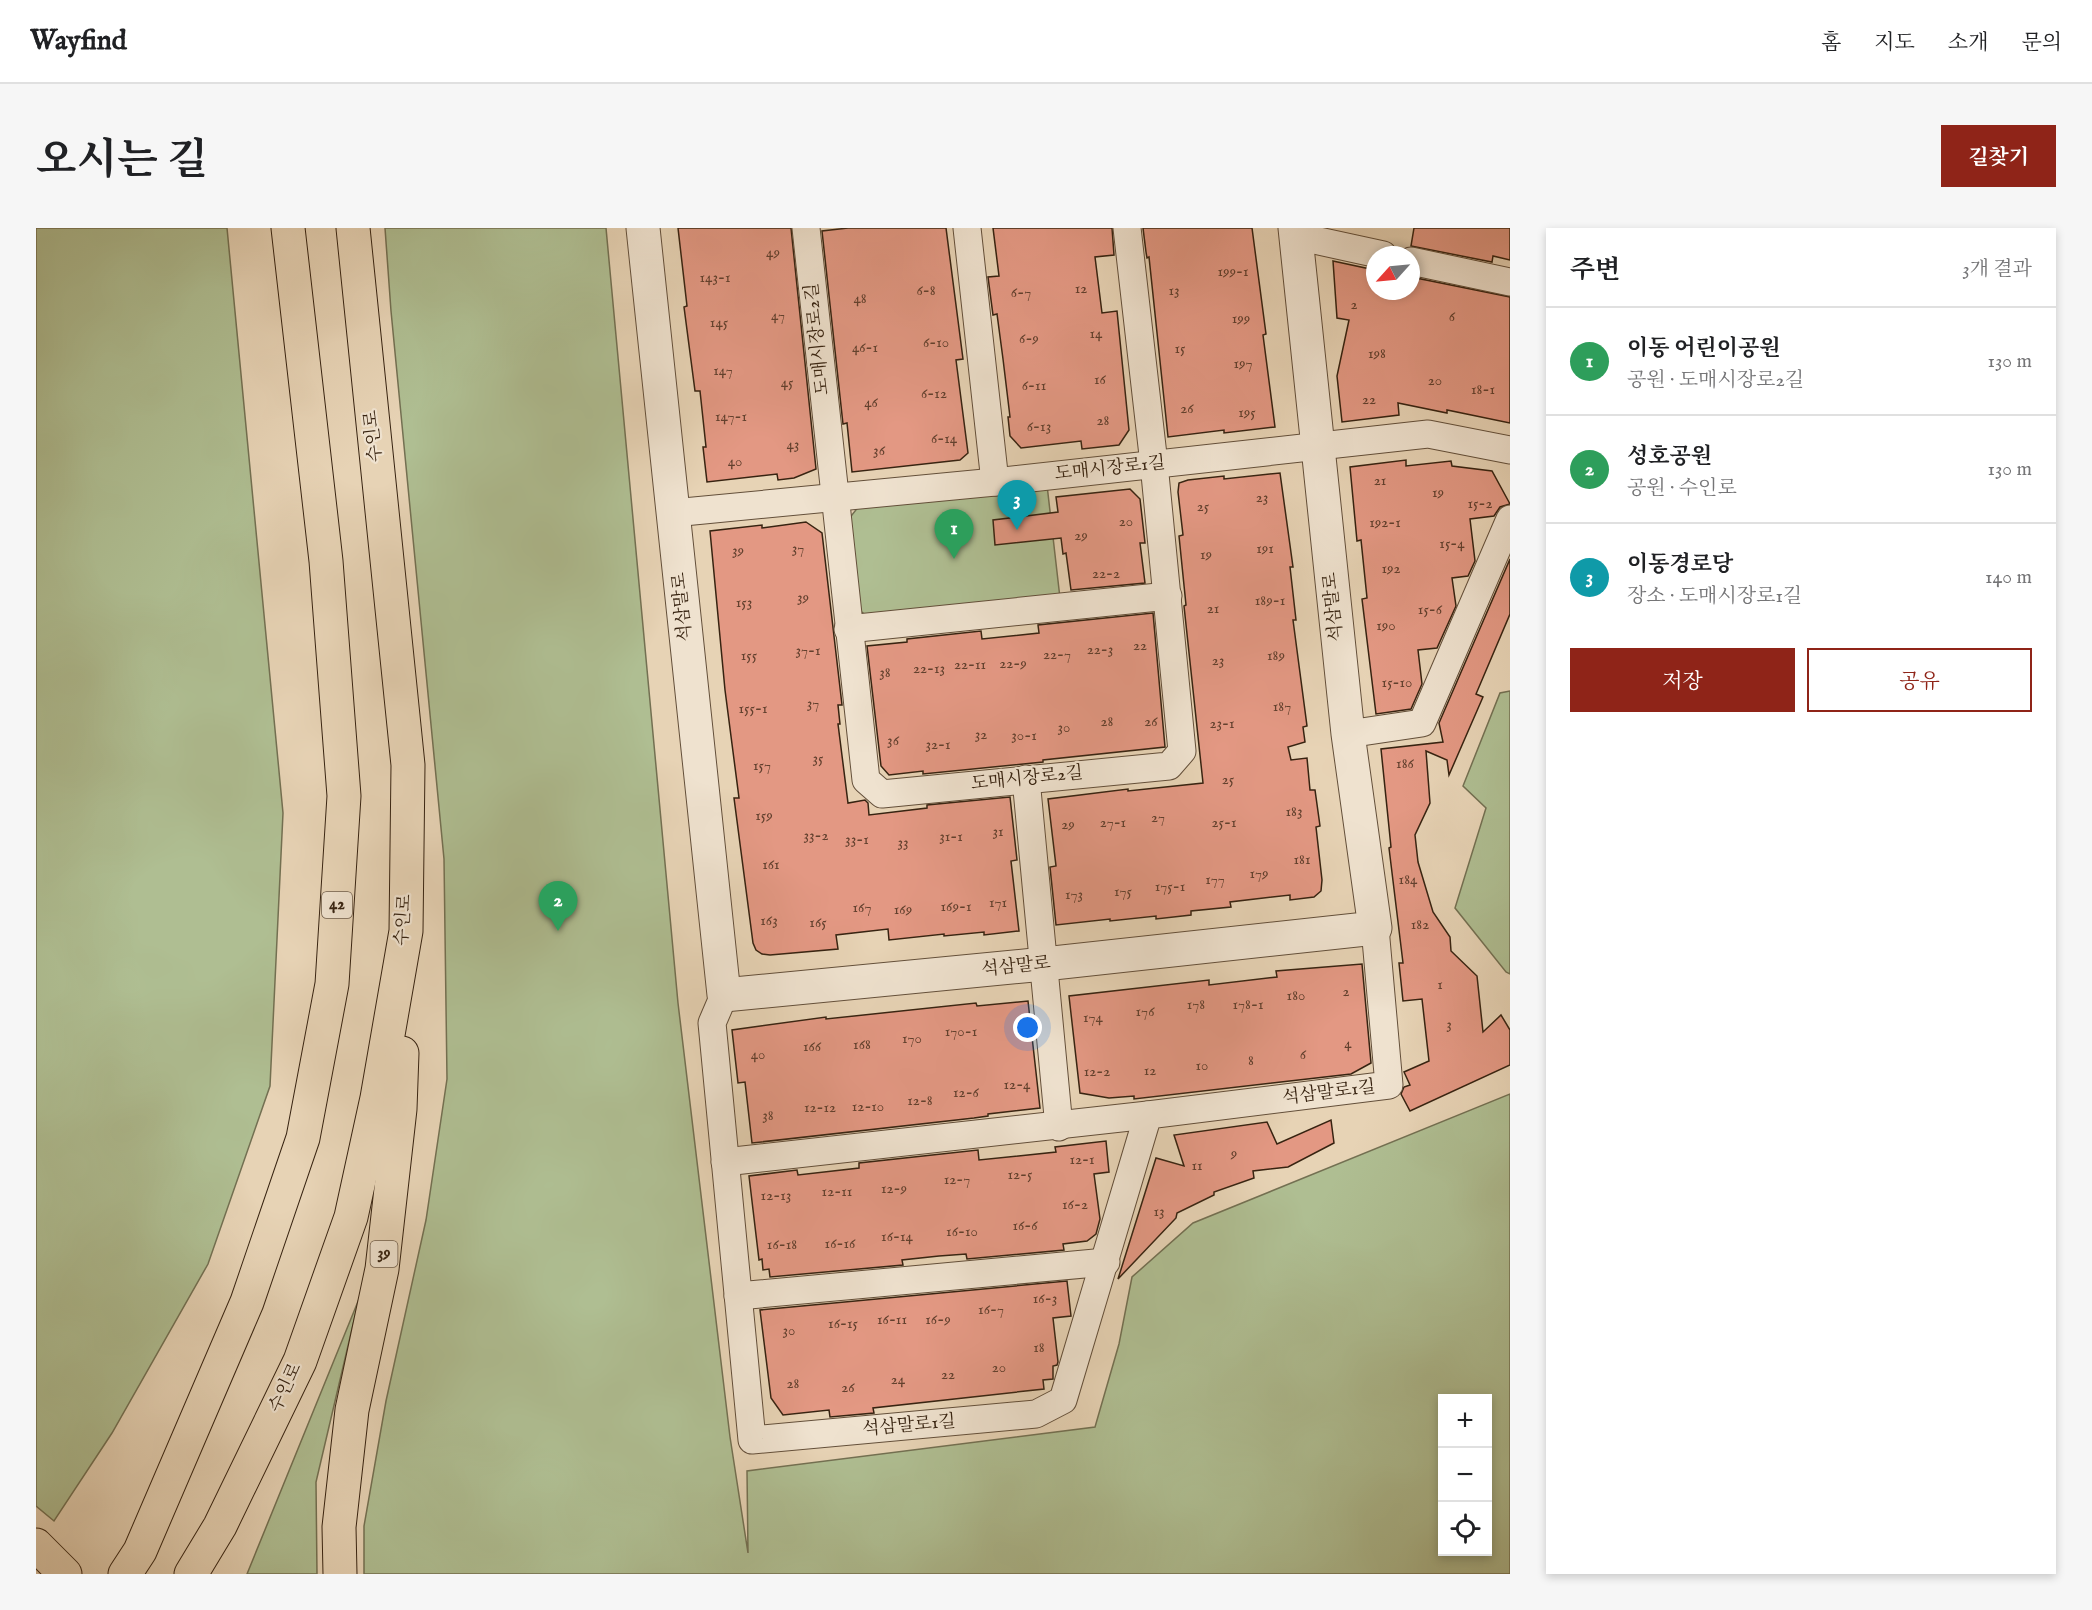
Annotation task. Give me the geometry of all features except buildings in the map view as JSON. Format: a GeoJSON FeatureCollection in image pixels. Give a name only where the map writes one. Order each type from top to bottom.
{"type":"FeatureCollection","features":[{"type":"Feature","properties":{"kind":"highway","name":"42"},"geometry":{"type":"LineString","coordinates":[[132,1562],[247,1302],[303,1138],[332,984],[344,796],[326,561],[288,228]]}},
{"type":"Feature","properties":{"kind":"highway","name":"수인로"},"geometry":{"type":"LineString","coordinates":[[191,1574],[220,1526],[300,1361],[351,1217],[377,1098],[406,931],[408,765],[353,228]]}},
{"type":"Feature","properties":{"kind":"highway","name":"39"},"geometry":{"type":"LineString","coordinates":[[340,1574],[339,1527],[352,1410],[382,1269],[400,1109],[406,931]]}},
{"type":"Feature","properties":{"kind":"highway"},"geometry":{"type":"LineString","coordinates":[[36,1545],[65,1574]]}},
{"type":"Feature","properties":{"kind":"highway"},"geometry":{"type":"LineString","coordinates":[[112,1574],[132,1562]]}},
{"type":"Feature","properties":{"kind":"street","name":"석삼말로"},"geometry":{"type":"LineString","coordinates":[[643,228],[724,995],[1044,964],[1375,928],[1348,734],[1295,232]]}},
{"type":"Feature","properties":{"kind":"street","name":"도매시장로2길"},"geometry":{"type":"LineString","coordinates":[[806,228],[866,780],[882,795],[1169,766],[1182,751],[1168,596],[1127,228]]}},
{"type":"Feature","properties":{"kind":"street"},"geometry":{"type":"LineString","coordinates":[[967,228],[995,482]]}},
{"type":"Feature","properties":{"kind":"street"},"geometry":{"type":"LineString","coordinates":[[1295,232],[1366,251]]}},
{"type":"Feature","properties":{"kind":"street"},"geometry":{"type":"LineString","coordinates":[[1420,263],[1510,282]]}},
{"type":"Feature","properties":{"kind":"street","name":"도매시장로1길"},"geometry":{"type":"LineString","coordinates":[[673,513],[995,482],[1428,434],[1510,450]]}},
{"type":"Feature","properties":{"kind":"street"},"geometry":{"type":"LineString","coordinates":[[1348,734],[1422,723],[1510,519]]}},
{"type":"Feature","properties":{"kind":"street"},"geometry":{"type":"LineString","coordinates":[[848,629],[1168,596]]}},
{"type":"Feature","properties":{"kind":"street"},"geometry":{"type":"LineString","coordinates":[[1026,779],[1059,1127]]}},
{"type":"Feature","properties":{"kind":"street","name":"석삼말로1길"},"geometry":{"type":"LineString","coordinates":[[725,1162],[1059,1127],[1389,1086],[1375,928]]}},
{"type":"Feature","properties":{"kind":"street","name":"석삼말로1길"},"geometry":{"type":"LineString","coordinates":[[724,995],[712,1023],[752,1440],[1036,1414],[1063,1400],[1148,1115]]}},
{"type":"Feature","properties":{"kind":"street"},"geometry":{"type":"LineString","coordinates":[[738,1296],[1106,1262]]}},
{"type":"Feature","properties":{"kind":"green space"},"geometry":{"type":"Polygon","coordinates":[[[36,228],[227,228],[283,813],[270,1086],[208,1264],[112,1433],[54,1521],[36,1506],[36,228]]]}},
{"type":"Feature","properties":{"kind":"green space"},"geometry":{"type":"Polygon","coordinates":[[[385,228],[606,228],[678,1003],[730,1437],[748,1553],[747,1471],[1095,1427],[1119,1344],[1132,1277],[1193,1223],[1510,1094],[1510,1574],[364,1574],[364,1526],[386,1401],[426,1220],[447,1079],[444,859],[385,228]]]}},
{"type":"Feature","properties":{"kind":"green space"},"geometry":{"type":"Polygon","coordinates":[[[1047,485],[1060,598],[872,620],[858,609],[848,520],[859,506],[1047,485]]]}},
{"type":"Feature","properties":{"kind":"green space"},"geometry":{"type":"Polygon","coordinates":[[[1510,691],[1510,974],[1455,908],[1486,808],[1463,786],[1500,693],[1510,691]]]}},
{"type":"Feature","properties":{"kind":"green space"},"geometry":{"type":"Polygon","coordinates":[[[359,1299],[316,1482],[317,1574],[247,1574],[359,1299]]]}},
{"type":"Feature","properties":{"kind":"place","name":"이동경로당"},"geometry":{"type":"Point","coordinates":[1017,530]}},
{"type":"Feature","properties":{"kind":"place","name":"이동 어린이공원"},"geometry":{"type":"Point","coordinates":[954,559]}},
{"type":"Feature","properties":{"kind":"place","name":"성호공원"},"geometry":{"type":"Point","coordinates":[558,931]}}]}
